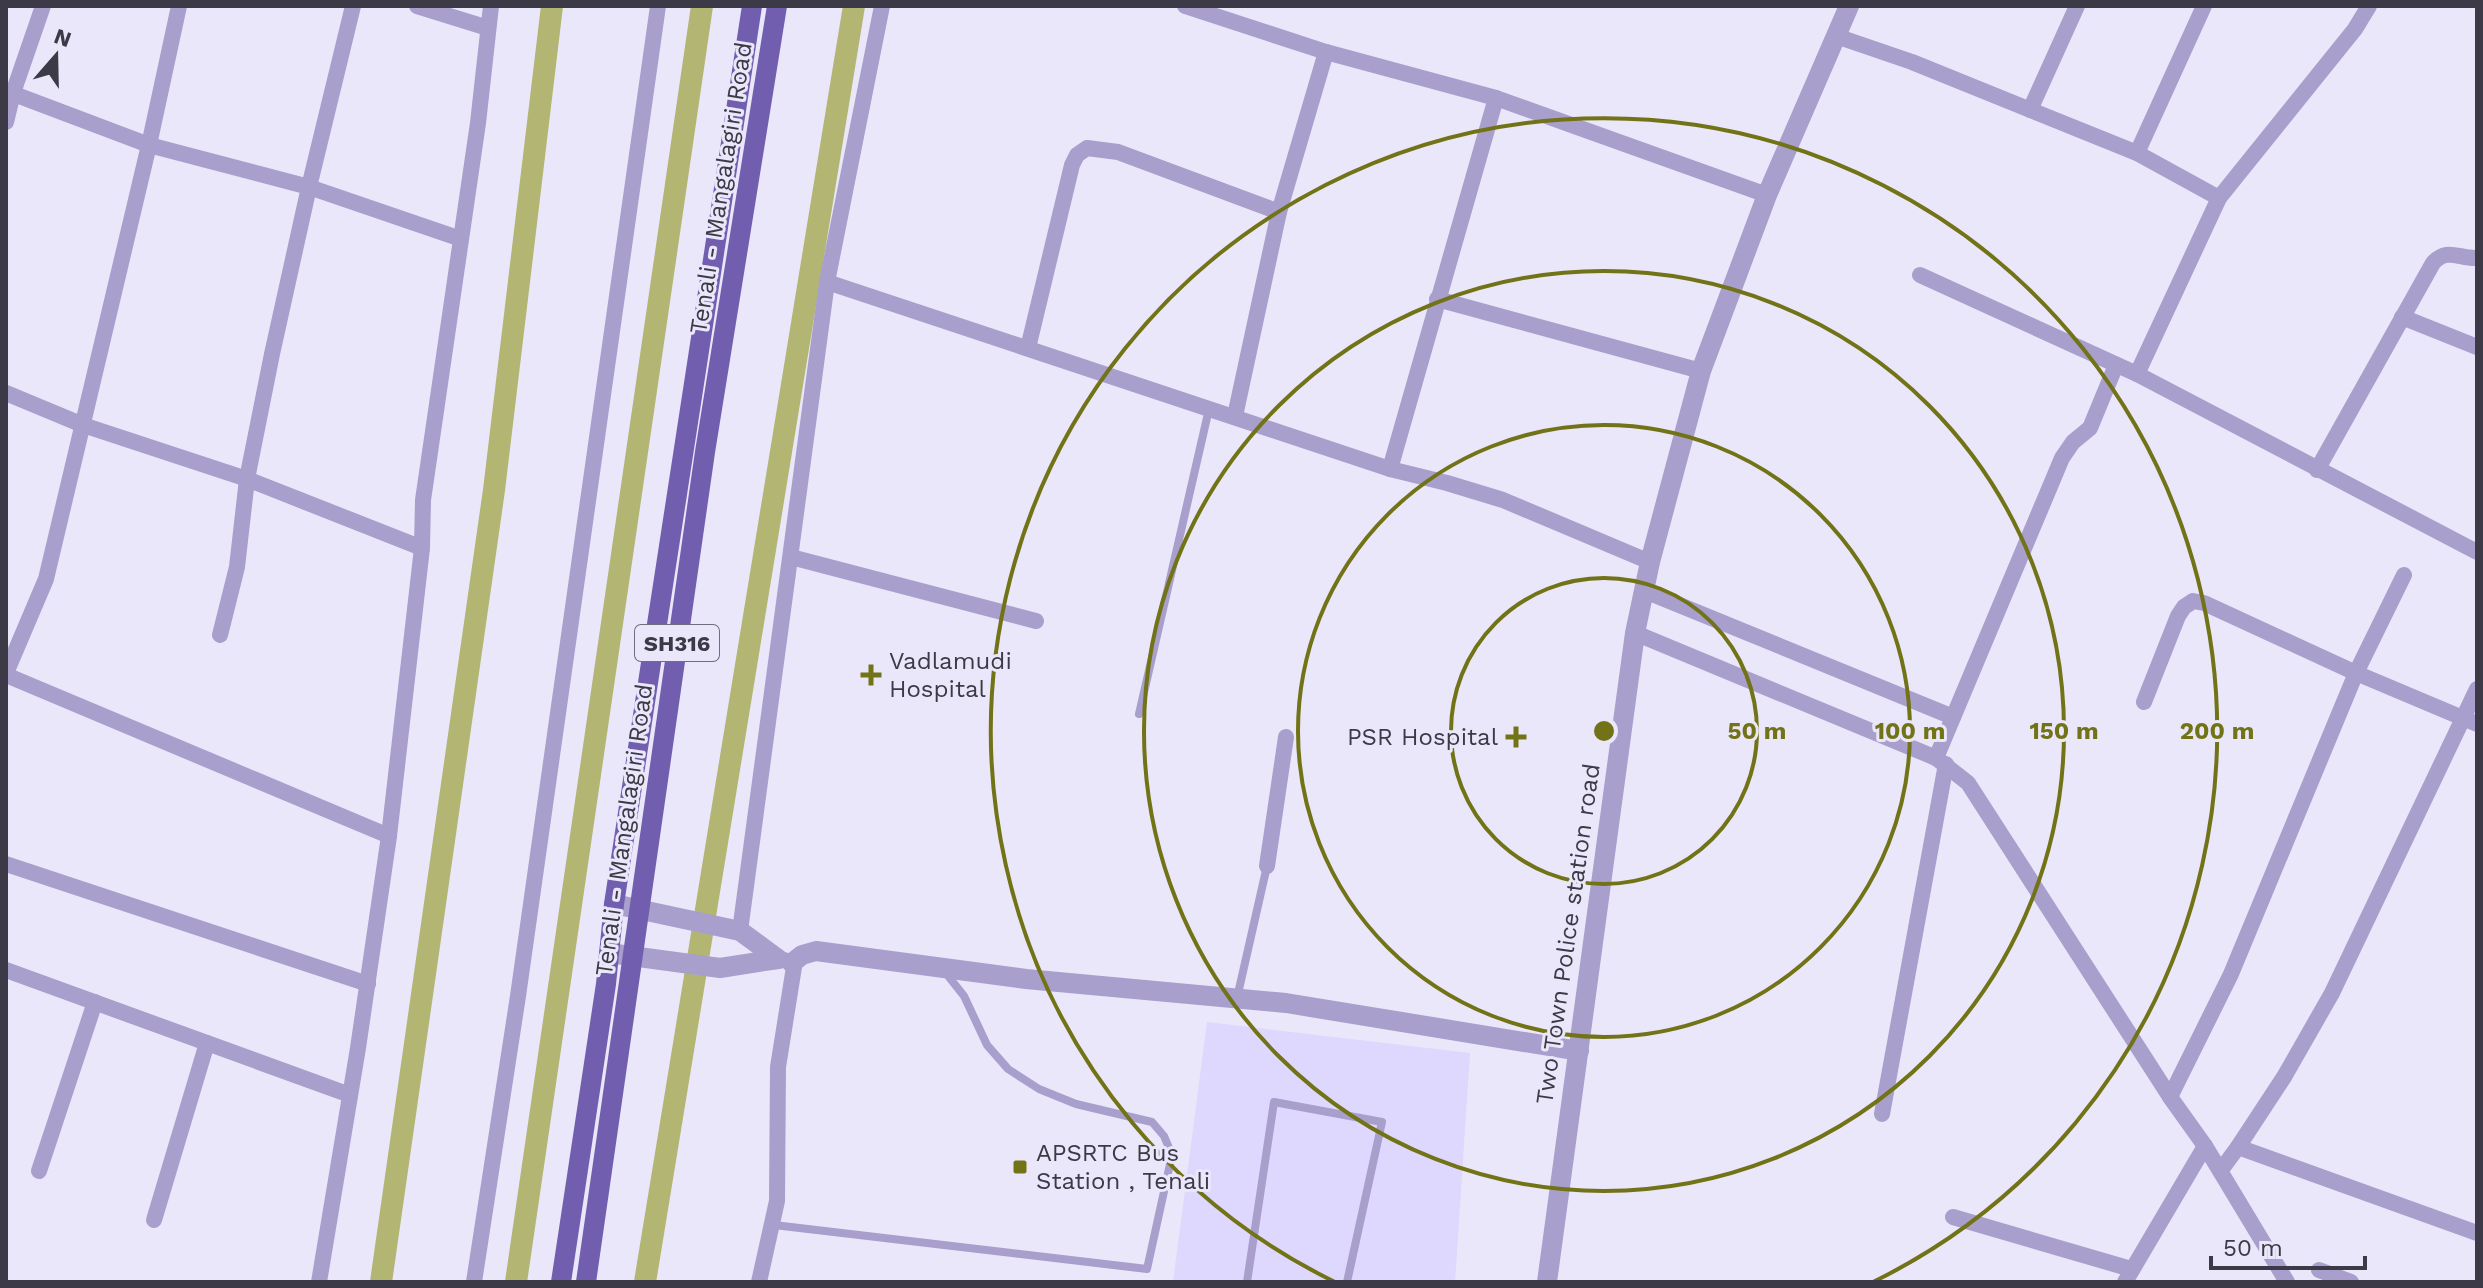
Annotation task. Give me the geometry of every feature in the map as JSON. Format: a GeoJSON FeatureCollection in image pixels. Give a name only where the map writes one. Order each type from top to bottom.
{"type":"FeatureCollection","features":[{"type":"Feature","properties":{"kind":"main road","name":"Tenali - Mangalagiri Road"},"geometry":{"type":"LineString","coordinates":[[561,1282],[614,904],[752,6]]}},
{"type":"Feature","properties":{"kind":"main road","name":"Tenali - Mangalagiri Road"},"geometry":{"type":"LineString","coordinates":[[586,1282],[638,958],[705,452],[777,6]]}},
{"type":"Feature","properties":{"kind":"street"},"geometry":{"type":"LineString","coordinates":[[6,122],[9,92],[43,6]]}},
{"type":"Feature","properties":{"kind":"street"},"geometry":{"type":"LineString","coordinates":[[179,6],[46,579],[6,674],[389,836]]}},
{"type":"Feature","properties":{"kind":"street"},"geometry":{"type":"LineString","coordinates":[[220,635],[237,567],[247,479],[309,187],[353,6]]}},
{"type":"Feature","properties":{"kind":"street"},"geometry":{"type":"LineString","coordinates":[[417,6],[488,28]]}},
{"type":"Feature","properties":{"kind":"street"},"geometry":{"type":"LineString","coordinates":[[319,1282],[389,836],[422,548],[423,500],[491,6]]}},
{"type":"Feature","properties":{"kind":"street"},"geometry":{"type":"LineString","coordinates":[[474,1282],[565,671],[658,6]]}},
{"type":"Feature","properties":{"kind":"street"},"geometry":{"type":"LineString","coordinates":[[734,930],[791,557],[827,282],[882,6]]}},
{"type":"Feature","properties":{"kind":"street"},"geometry":{"type":"LineString","coordinates":[[1185,6],[1326,52],[1496,98],[1767,195]]}},
{"type":"Feature","properties":{"kind":"street","name":"Two Town Police station road"},"geometry":{"type":"LineString","coordinates":[[1548,1282],[1635,633],[1650,562],[1701,371],[1767,195],[1849,6]]}},
{"type":"Feature","properties":{"kind":"street"},"geometry":{"type":"LineString","coordinates":[[2030,110],[2077,6]]}},
{"type":"Feature","properties":{"kind":"street"},"geometry":{"type":"LineString","coordinates":[[2137,153],[2204,6]]}},
{"type":"Feature","properties":{"kind":"street"},"geometry":{"type":"LineString","coordinates":[[2137,374],[2219,198],[2355,29],[2369,6]]}},
{"type":"Feature","properties":{"kind":"street"},"geometry":{"type":"LineString","coordinates":[[1836,36],[1912,62],[2137,153],[2219,198]]}},
{"type":"Feature","properties":{"kind":"street"},"geometry":{"type":"LineString","coordinates":[[1235,416],[1279,212],[1326,52]]}},
{"type":"Feature","properties":{"kind":"street"},"geometry":{"type":"LineString","coordinates":[[9,92],[149,145],[309,187],[461,239]]}},
{"type":"Feature","properties":{"kind":"street"},"geometry":{"type":"LineString","coordinates":[[1390,469],[1496,98]]}},
{"type":"Feature","properties":{"kind":"street"},"geometry":{"type":"LineString","coordinates":[[1028,348],[1072,165],[1077,155],[1087,148],[1118,152],[1279,212]]}},
{"type":"Feature","properties":{"kind":"street"},"geometry":{"type":"LineString","coordinates":[[2317,470],[2439,255],[2451,253],[2477,258]]}},
{"type":"Feature","properties":{"kind":"street"},"geometry":{"type":"LineString","coordinates":[[1920,275],[2137,374],[2477,552]]}},
{"type":"Feature","properties":{"kind":"street"},"geometry":{"type":"LineString","coordinates":[[827,282],[1390,469],[1503,500],[1650,562]]}},
{"type":"Feature","properties":{"kind":"street"},"geometry":{"type":"LineString","coordinates":[[1437,299],[1701,371]]}},
{"type":"Feature","properties":{"kind":"street"},"geometry":{"type":"LineString","coordinates":[[2402,317],[2477,347]]}},
{"type":"Feature","properties":{"kind":"street"},"geometry":{"type":"LineString","coordinates":[[1882,1114],[1940,757],[1952,721],[2062,458],[2073,442],[2090,428],[2116,365]]}},
{"type":"Feature","properties":{"kind":"street"},"geometry":{"type":"LineString","coordinates":[[6,393],[83,425],[247,479],[422,548]]}},
{"type":"Feature","properties":{"kind":"street"},"geometry":{"type":"LineString","coordinates":[[791,557],[1036,621]]}},
{"type":"Feature","properties":{"kind":"street"},"geometry":{"type":"LineString","coordinates":[[2170,1097],[2231,974],[2356,673],[2404,575]]}},
{"type":"Feature","properties":{"kind":"street"},"geometry":{"type":"LineString","coordinates":[[1645,591],[1952,721]]}},
{"type":"Feature","properties":{"kind":"street"},"geometry":{"type":"LineString","coordinates":[[2144,702],[2178,616],[2193,601],[2204,603],[2470,721]]}},
{"type":"Feature","properties":{"kind":"street"},"geometry":{"type":"LineString","coordinates":[[1635,633],[1940,757],[1968,783],[2170,1097],[2221,1170],[2287,1282]]}},
{"type":"Feature","properties":{"kind":"street"},"geometry":{"type":"LineString","coordinates":[[2221,1170],[2284,1077],[2332,993],[2470,721],[2477,689]]}},
{"type":"Feature","properties":{"kind":"street"},"geometry":{"type":"LineString","coordinates":[[1267,866],[1286,737]]}},
{"type":"Feature","properties":{"kind":"street"},"geometry":{"type":"LineString","coordinates":[[6,864],[368,984]]}},
{"type":"Feature","properties":{"kind":"street"},"geometry":{"type":"LineString","coordinates":[[614,904],[734,930],[785,961],[793,976],[778,1067],[777,1201],[759,1282]]}},
{"type":"Feature","properties":{"kind":"street"},"geometry":{"type":"LineString","coordinates":[[609,953],[720,968],[785,961],[816,951],[1026,979],[1286,1003],[1579,1051]]}},
{"type":"Feature","properties":{"kind":"street"},"geometry":{"type":"LineString","coordinates":[[6,970],[350,1095]]}},
{"type":"Feature","properties":{"kind":"street"},"geometry":{"type":"LineString","coordinates":[[39,1171],[95,1002]]}},
{"type":"Feature","properties":{"kind":"street"},"geometry":{"type":"LineString","coordinates":[[154,1220],[207,1043]]}},
{"type":"Feature","properties":{"kind":"street"},"geometry":{"type":"LineString","coordinates":[[1953,1217],[2128,1276],[2205,1146]]}},
{"type":"Feature","properties":{"kind":"street"},"geometry":{"type":"LineString","coordinates":[[2238,1147],[2477,1233]]}},
{"type":"Feature","properties":{"kind":"street"},"geometry":{"type":"LineString","coordinates":[[2319,1270],[2351,1282]]}},
{"type":"Feature","properties":{"kind":"lane"},"geometry":{"type":"LineString","coordinates":[[1139,714],[1210,408]]}},
{"type":"Feature","properties":{"kind":"lane"},"geometry":{"type":"LineString","coordinates":[[1237,999],[1267,866]]}},
{"type":"Feature","properties":{"kind":"lane"},"geometry":{"type":"LineString","coordinates":[[774,1225],[1147,1269],[1172,1155],[1164,1136],[1152,1122],[1076,1104],[1039,1089],[1008,1069],[987,1045],[964,996],[942,968]]}},
{"type":"Feature","properties":{"kind":"lane"},"geometry":{"type":"LineString","coordinates":[[1247,1282],[1274,1102],[1382,1122],[1347,1282]]}},
{"type":"Feature","properties":{"kind":"shaded area"},"geometry":{"type":"Polygon","coordinates":[[[1207,1022],[1470,1053],[1455,1282],[1173,1282],[1207,1022]]]}},
{"type":"Feature","properties":{"kind":"waterway"},"geometry":{"type":"LineString","coordinates":[[381,1282],[494,490],[552,6]]}},
{"type":"Feature","properties":{"kind":"waterway"},"geometry":{"type":"LineString","coordinates":[[516,1282],[702,6]]}},
{"type":"Feature","properties":{"kind":"waterway"},"geometry":{"type":"LineString","coordinates":[[645,1282],[854,6]]}},
{"type":"Feature","properties":{"kind":"place","name":"Vadlamudi Hospital"},"geometry":{"type":"Point","coordinates":[871,675]}},
{"type":"Feature","properties":{"kind":"place","name":"PSR Hospital"},"geometry":{"type":"Point","coordinates":[1516,737]}},
{"type":"Feature","properties":{"kind":"place","name":"APSRTC Bus Station , Tenali"},"geometry":{"type":"Point","coordinates":[1020,1167]}}]}
